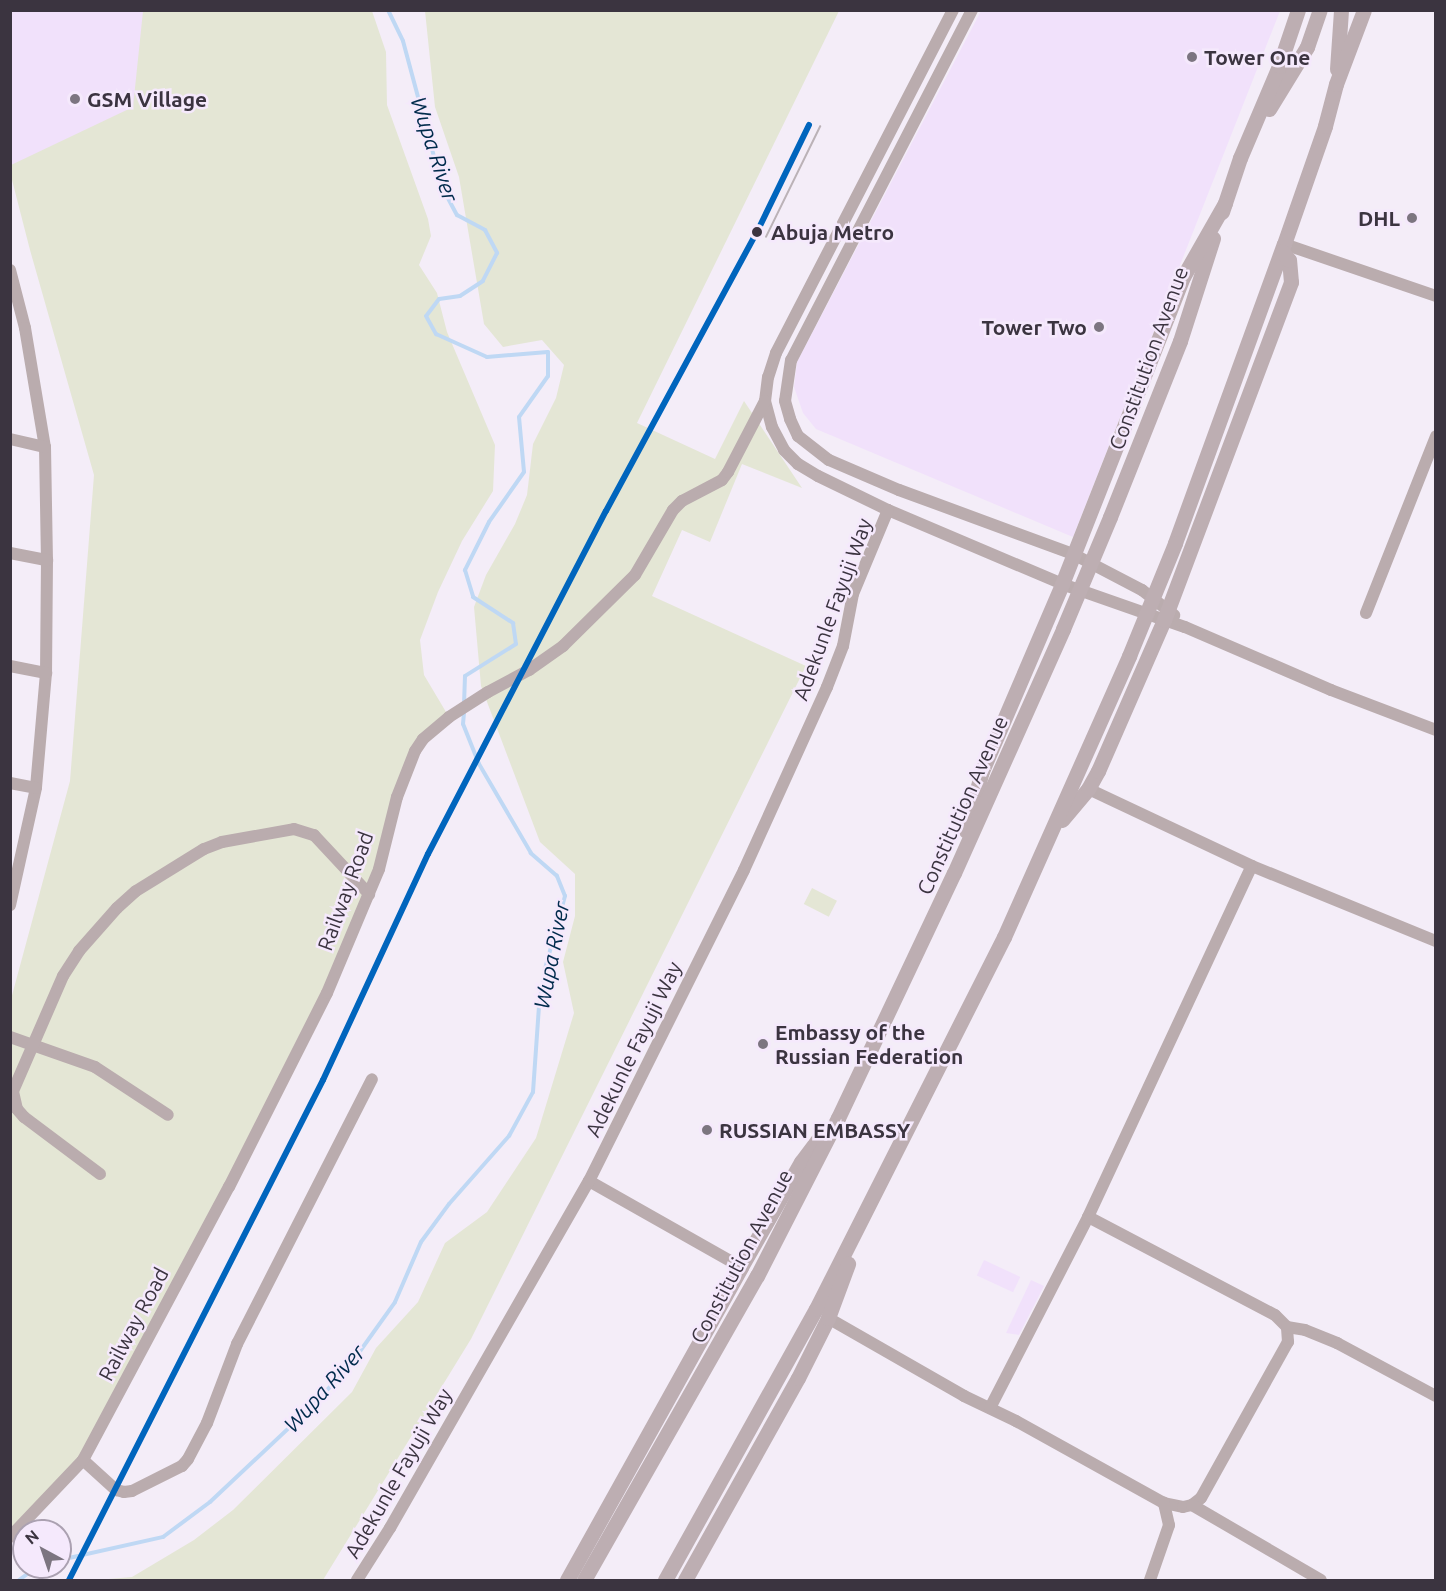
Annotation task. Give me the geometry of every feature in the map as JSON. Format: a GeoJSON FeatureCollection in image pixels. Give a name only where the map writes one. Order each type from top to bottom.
{"type":"FeatureCollection","features":[{"type":"Feature","properties":{"kind":"main road","name":"Constitution Avenue"},"geometry":{"type":"LineString","coordinates":[[584,1581],[757,1276],[838,1118],[954,873],[1063,629],[1110,517],[1180,341],[1225,202],[1280,66],[1298,10]]}},
{"type":"Feature","properties":{"kind":"main road"},"geometry":{"type":"LineString","coordinates":[[1251,133],[1307,47],[1320,10]]}},
{"type":"Feature","properties":{"kind":"main road"},"geometry":{"type":"LineString","coordinates":[[1336,84],[1341,10]]}},
{"type":"Feature","properties":{"kind":"main road"},"geometry":{"type":"LineString","coordinates":[[665,1581],[816,1309],[1004,937],[1050,834],[1129,656],[1175,543],[1283,248],[1325,126],[1336,84],[1364,10]]}},
{"type":"Feature","properties":{"kind":"main road"},"geometry":{"type":"LineString","coordinates":[[954,873],[982,771],[1062,584],[1183,278],[1225,202]]}},
{"type":"Feature","properties":{"kind":"main road"},"geometry":{"type":"LineString","coordinates":[[1050,834],[1088,789],[1166,614],[1291,282],[1289,261],[1283,248]]}},
{"type":"Feature","properties":{"kind":"main road"},"geometry":{"type":"LineString","coordinates":[[567,1581],[801,1161],[838,1118]]}},
{"type":"Feature","properties":{"kind":"main road"},"geometry":{"type":"LineString","coordinates":[[685,1581],[798,1378],[828,1318],[878,1184]]}},
{"type":"Feature","properties":{"kind":"street"},"geometry":{"type":"LineString","coordinates":[[953,10],[776,353],[768,377],[765,400],[772,427],[784,450],[798,464],[888,510],[1062,584],[1166,614]]}},
{"type":"Feature","properties":{"kind":"street"},"geometry":{"type":"LineString","coordinates":[[972,10],[791,360],[785,401],[790,420],[798,436],[829,460],[899,490],[1073,554],[1142,590],[1166,614],[1185,627],[1331,690],[1436,730]]}},
{"type":"Feature","properties":{"kind":"street"},"geometry":{"type":"LineString","coordinates":[[1283,248],[1436,296]]}},
{"type":"Feature","properties":{"kind":"street"},"geometry":{"type":"LineString","coordinates":[[10,270],[25,328],[45,447],[47,560],[46,673],[36,788],[11,899]]}},
{"type":"Feature","properties":{"kind":"street"},"geometry":{"type":"LineString","coordinates":[[10,325],[25,328]]}},
{"type":"Feature","properties":{"kind":"street","name":"Railway Road"},"geometry":{"type":"LineString","coordinates":[[10,1537],[83,1460],[229,1187],[327,993],[379,869],[408,763],[423,739],[449,717],[529,670],[563,646],[635,575],[672,510],[682,501],[713,486],[728,472],[765,400]]}},
{"type":"Feature","properties":{"kind":"street"},"geometry":{"type":"LineString","coordinates":[[1366,613],[1436,436]]}},
{"type":"Feature","properties":{"kind":"street"},"geometry":{"type":"LineString","coordinates":[[10,440],[45,447]]}},
{"type":"Feature","properties":{"kind":"street","name":"Adekunle Fayuji Way"},"geometry":{"type":"LineString","coordinates":[[357,1581],[390,1528],[589,1181],[744,870],[827,687],[843,646],[853,594],[888,510]]}},
{"type":"Feature","properties":{"kind":"street"},"geometry":{"type":"LineString","coordinates":[[10,553],[47,560]]}},
{"type":"Feature","properties":{"kind":"street"},"geometry":{"type":"LineString","coordinates":[[10,666],[46,673]]}},
{"type":"Feature","properties":{"kind":"street"},"geometry":{"type":"LineString","coordinates":[[10,783],[36,788]]}},
{"type":"Feature","properties":{"kind":"street"},"geometry":{"type":"LineString","coordinates":[[1088,789],[1252,866],[1436,941]]}},
{"type":"Feature","properties":{"kind":"street"},"geometry":{"type":"LineString","coordinates":[[100,1174],[17,1109],[13,1091],[63,976],[98,929],[136,891],[204,849],[222,842],[294,829],[304,830],[314,835],[369,894]]}},
{"type":"Feature","properties":{"kind":"street"},"geometry":{"type":"LineString","coordinates":[[990,1408],[1088,1217],[1252,866]]}},
{"type":"Feature","properties":{"kind":"street"},"geometry":{"type":"LineString","coordinates":[[10,1037],[95,1067],[168,1116]]}},
{"type":"Feature","properties":{"kind":"street"},"geometry":{"type":"LineString","coordinates":[[83,1460],[116,1490],[124,1492],[182,1466],[188,1459],[207,1423],[237,1344],[372,1079]]}},
{"type":"Feature","properties":{"kind":"street"},"geometry":{"type":"LineString","coordinates":[[589,1181],[741,1267]]}},
{"type":"Feature","properties":{"kind":"street"},"geometry":{"type":"LineString","coordinates":[[1088,1217],[1275,1315],[1287,1327],[1305,1330],[1337,1343],[1436,1396]]}},
{"type":"Feature","properties":{"kind":"street"},"geometry":{"type":"LineString","coordinates":[[828,1318],[1164,1503],[1183,1507],[1192,1505],[1201,1498],[1288,1342],[1287,1327]]}},
{"type":"Feature","properties":{"kind":"street"},"geometry":{"type":"LineString","coordinates":[[1150,1581],[1169,1525],[1164,1503]]}},
{"type":"Feature","properties":{"kind":"street"},"geometry":{"type":"LineString","coordinates":[[1192,1505],[1321,1581]]}},
{"type":"Feature","properties":{"kind":"shaded area","name":"GSM Village"},"geometry":{"type":"Polygon","coordinates":[[[11,11],[150,11],[135,127],[11,165],[11,11]]]}},
{"type":"Feature","properties":{"kind":"shaded area"},"geometry":{"type":"Polygon","coordinates":[[[981,11],[1280,11],[1073,537],[816,429],[803,413],[794,387],[797,362],[981,11]]]}},
{"type":"Feature","properties":{"kind":"shaded area"},"geometry":{"type":"Polygon","coordinates":[[[984,1260],[1020,1277],[1013,1292],[977,1275],[984,1260]]]}},
{"type":"Feature","properties":{"kind":"shaded area"},"geometry":{"type":"Polygon","coordinates":[[[1031,1280],[1044,1286],[1019,1335],[1006,1333],[1031,1280]]]}},
{"type":"Feature","properties":{"kind":"green space"},"geometry":{"type":"Polygon","coordinates":[[[143,11],[372,11],[386,52],[387,105],[428,219],[431,236],[419,265],[437,293],[447,332],[495,445],[493,491],[462,541],[438,592],[420,640],[424,675],[449,717],[423,739],[327,993],[83,1460],[28,1519],[12,1519],[11,1537],[11,999],[70,781],[94,475],[30,250],[11,176],[11,165],[133,107],[143,11]]]}},
{"type":"Feature","properties":{"kind":"green space"},"geometry":{"type":"Polygon","coordinates":[[[425,11],[839,11],[637,423],[715,459],[744,401],[802,488],[742,464],[710,542],[682,530],[652,596],[806,666],[471,1339],[323,1580],[97,1580],[132,1577],[194,1540],[233,1510],[352,1392],[376,1348],[418,1302],[445,1243],[487,1212],[536,1138],[574,1013],[563,962],[575,916],[575,874],[540,842],[481,686],[474,607],[486,575],[515,524],[527,495],[533,444],[556,398],[564,365],[542,340],[503,347],[484,324],[459,177],[435,107],[425,11]]]}},
{"type":"Feature","properties":{"kind":"green space"},"geometry":{"type":"Polygon","coordinates":[[[812,888],[837,901],[829,917],[804,904],[812,888]]]}},
{"type":"Feature","properties":{"kind":"waterway","name":"Wupa River"},"geometry":{"type":"LineString","coordinates":[[388,10],[403,41],[442,187],[457,215],[485,230],[497,253],[483,281],[460,296],[439,299],[426,316],[436,334],[487,357],[548,352],[548,376],[519,417],[524,472],[489,522],[465,570],[473,597],[513,623],[516,644],[465,676],[464,704]]}},
{"type":"Feature","properties":{"kind":"waterway","name":"Wupa River"},"geometry":{"type":"LineString","coordinates":[[72,1557],[163,1537],[210,1502],[309,1409],[348,1368],[395,1302],[421,1242],[449,1204],[509,1136],[533,1092],[539,1006],[545,969],[565,896],[557,876],[531,853],[479,764],[463,724],[464,712]]}},
{"type":"Feature","properties":{"kind":"tram line"},"geometry":{"type":"LineString","coordinates":[[757,232],[809,125]]}},
{"type":"Feature","properties":{"kind":"tram line"},"geometry":{"type":"LineString","coordinates":[[766,237],[820,127]]}},
{"type":"Feature","properties":{"kind":"transit line"},"geometry":{"type":"LineString","coordinates":[[69,1580],[323,1080],[428,854],[606,511],[757,232],[809,125]]}},
{"type":"Feature","properties":{"kind":"place","name":"Tower One"},"geometry":{"type":"Point","coordinates":[1192,57]}},
{"type":"Feature","properties":{"kind":"place","name":"GSM Village"},"geometry":{"type":"Point","coordinates":[75,99]}},
{"type":"Feature","properties":{"kind":"place","name":"DHL"},"geometry":{"type":"Point","coordinates":[1412,218]}},
{"type":"Feature","properties":{"kind":"place","name":"Abuja Metro"},"geometry":{"type":"Point","coordinates":[757,232]}},
{"type":"Feature","properties":{"kind":"place","name":"Tower Two"},"geometry":{"type":"Point","coordinates":[1099,327]}},
{"type":"Feature","properties":{"kind":"place","name":"Embassy of the Russian Federation"},"geometry":{"type":"Point","coordinates":[763,1044]}},
{"type":"Feature","properties":{"kind":"place","name":"RUSSIAN EMBASSY"},"geometry":{"type":"Point","coordinates":[707,1130]}}]}
